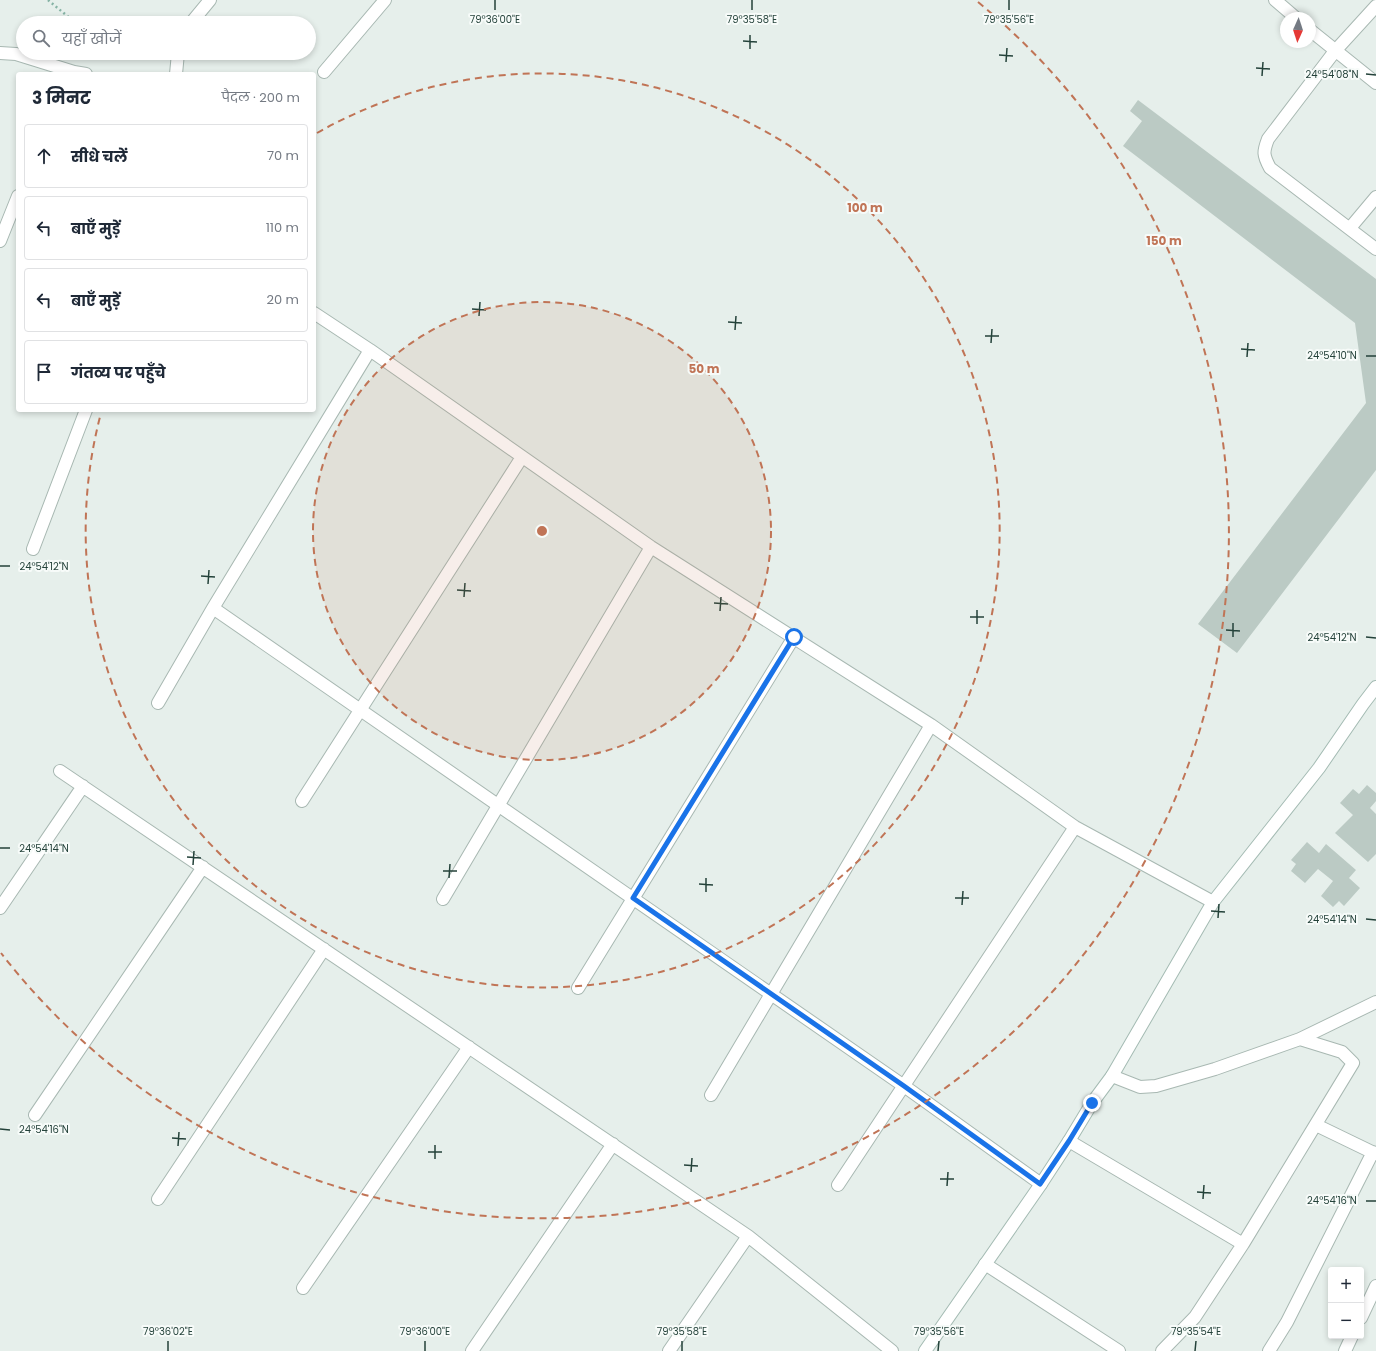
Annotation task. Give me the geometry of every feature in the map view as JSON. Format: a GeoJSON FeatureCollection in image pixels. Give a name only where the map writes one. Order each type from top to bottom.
{"type":"FeatureCollection","features":[{"type":"Feature","properties":{"kind":"street"},"geometry":{"type":"LineString","coordinates":[[197,16],[210,0]]}},
{"type":"Feature","properties":{"kind":"street"},"geometry":{"type":"LineString","coordinates":[[324,72],[385,0]]}},
{"type":"Feature","properties":{"kind":"street"},"geometry":{"type":"LineString","coordinates":[[1275,0],[1289,12]]}},
{"type":"Feature","properties":{"kind":"street"},"geometry":{"type":"LineString","coordinates":[[1376,6],[1335,51],[1268,139],[1264,150],[1264,158],[1270,168],[1376,249]]}},
{"type":"Feature","properties":{"kind":"street"},"geometry":{"type":"LineString","coordinates":[[1316,35],[1376,83]]}},
{"type":"Feature","properties":{"kind":"street"},"geometry":{"type":"LineString","coordinates":[[0,53],[16,54]]}},
{"type":"Feature","properties":{"kind":"street"},"geometry":{"type":"LineString","coordinates":[[34,60],[70,72]]}},
{"type":"Feature","properties":{"kind":"street"},"geometry":{"type":"LineString","coordinates":[[176,72],[177,60]]}},
{"type":"Feature","properties":{"kind":"street"},"geometry":{"type":"LineString","coordinates":[[1350,228],[1376,197]]}},
{"type":"Feature","properties":{"kind":"street"},"geometry":{"type":"LineString","coordinates":[[0,241],[16,201]]}},
{"type":"Feature","properties":{"kind":"street"},"geometry":{"type":"LineString","coordinates":[[316,314],[370,350],[651,547],[931,724],[1075,827],[1214,902]]}},
{"type":"Feature","properties":{"kind":"street"},"geometry":{"type":"LineString","coordinates":[[158,703],[213,608],[370,350]]}},
{"type":"Feature","properties":{"kind":"street"},"geometry":{"type":"LineString","coordinates":[[33,549],[85,412]]}},
{"type":"Feature","properties":{"kind":"street"},"geometry":{"type":"LineString","coordinates":[[302,801],[522,457]]}},
{"type":"Feature","properties":{"kind":"street"},"geometry":{"type":"LineString","coordinates":[[443,899],[651,547]]}},
{"type":"Feature","properties":{"kind":"street"},"geometry":{"type":"LineString","coordinates":[[213,608],[904,1086],[1040,1184]]}},
{"type":"Feature","properties":{"kind":"street"},"geometry":{"type":"LineString","coordinates":[[578,988],[794,637]]}},
{"type":"Feature","properties":{"kind":"street"},"geometry":{"type":"LineString","coordinates":[[925,1351],[1069,1141],[1092,1103],[1112,1076],[1214,902],[1319,768],[1376,687]]}},
{"type":"Feature","properties":{"kind":"street"},"geometry":{"type":"LineString","coordinates":[[711,1095],[931,724]]}},
{"type":"Feature","properties":{"kind":"street"},"geometry":{"type":"LineString","coordinates":[[60,771],[748,1236],[892,1351]]}},
{"type":"Feature","properties":{"kind":"street"},"geometry":{"type":"LineString","coordinates":[[0,908],[83,786]]}},
{"type":"Feature","properties":{"kind":"street"},"geometry":{"type":"LineString","coordinates":[[838,1185],[1075,827]]}},
{"type":"Feature","properties":{"kind":"street"},"geometry":{"type":"LineString","coordinates":[[35,1115],[204,867]]}},
{"type":"Feature","properties":{"kind":"street"},"geometry":{"type":"LineString","coordinates":[[158,1199],[324,949]]}},
{"type":"Feature","properties":{"kind":"street"},"geometry":{"type":"LineString","coordinates":[[1112,1076],[1140,1087],[1156,1086],[1215,1069],[1300,1039],[1376,1002]]}},
{"type":"Feature","properties":{"kind":"street"},"geometry":{"type":"LineString","coordinates":[[1162,1351],[1195,1317],[1243,1244],[1353,1063],[1342,1052],[1300,1039]]}},
{"type":"Feature","properties":{"kind":"street"},"geometry":{"type":"LineString","coordinates":[[304,1288],[469,1047]]}},
{"type":"Feature","properties":{"kind":"street"},"geometry":{"type":"LineString","coordinates":[[1269,1351],[1287,1322],[1375,1153],[1316,1125]]}},
{"type":"Feature","properties":{"kind":"street"},"geometry":{"type":"LineString","coordinates":[[1069,1141],[1243,1244]]}},
{"type":"Feature","properties":{"kind":"street"},"geometry":{"type":"LineString","coordinates":[[472,1351],[613,1144]]}},
{"type":"Feature","properties":{"kind":"street"},"geometry":{"type":"LineString","coordinates":[[669,1351],[748,1236]]}},
{"type":"Feature","properties":{"kind":"street"},"geometry":{"type":"LineString","coordinates":[[985,1264],[1119,1351]]}},
{"type":"Feature","properties":{"kind":"street"},"geometry":{"type":"LineString","coordinates":[[1364,1312],[1376,1286]]}},
{"type":"Feature","properties":{"kind":"street"},"geometry":{"type":"LineString","coordinates":[[1345,1351],[1351,1339]]}},
{"type":"Feature","properties":{"kind":"path"},"geometry":{"type":"LineString","coordinates":[[48,0],[67,16]]}},
{"type":"Feature","properties":{"kind":"building"},"geometry":{"type":"Polygon","coordinates":[[[1138,100],[1376,279],[1376,470],[1237,653],[1198,624],[1366,403],[1355,323],[1123,146],[1142,121],[1130,111],[1138,100]]]}},
{"type":"Feature","properties":{"kind":"building"},"geometry":{"type":"Polygon","coordinates":[[[1367,785],[1376,793],[1376,801],[1370,808],[1376,814],[1376,854],[1368,862],[1335,833],[1353,815],[1340,803],[1353,789],[1359,794],[1367,785]]]}},
{"type":"Feature","properties":{"kind":"building"},"geometry":{"type":"Polygon","coordinates":[[[1307,842],[1319,853],[1326,844],[1356,870],[1349,878],[1360,888],[1344,906],[1339,901],[1333,907],[1321,896],[1333,881],[1318,869],[1305,883],[1291,871],[1296,864],[1291,860],[1307,842]]]}},
{"type":"Feature","properties":{"kind":"route"},"geometry":{"type":"LineString","coordinates":[[794,637],[633,898],[904,1086],[1040,1184],[1092,1103]]}}]}
